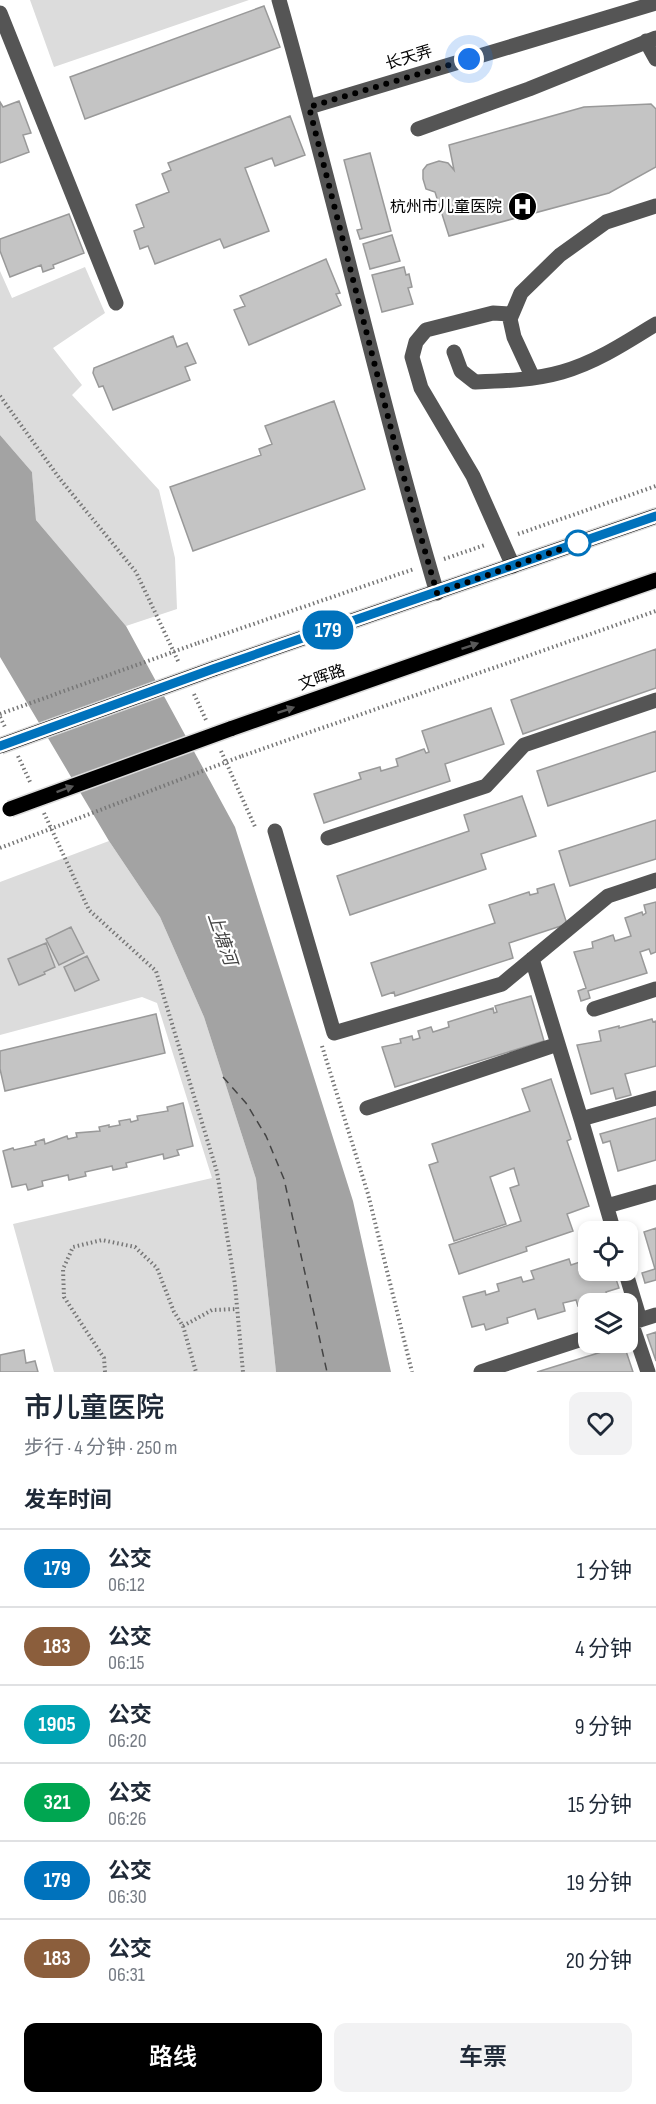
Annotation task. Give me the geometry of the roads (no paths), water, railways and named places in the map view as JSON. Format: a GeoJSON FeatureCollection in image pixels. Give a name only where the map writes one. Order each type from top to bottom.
{"type":"FeatureCollection","features":[{"type":"Feature","properties":{"kind":"main road"},"geometry":{"type":"LineString","coordinates":[[7,747],[213,669],[656,516]]}},
{"type":"Feature","properties":{"kind":"main road","name":"文晖路"},"geometry":{"type":"LineString","coordinates":[[5,811],[230,729],[656,580]]}},
{"type":"Feature","properties":{"kind":"lane"},"geometry":{"type":"LineString","coordinates":[[279,0],[309,107],[399,460],[437,593]]}},
{"type":"Feature","properties":{"kind":"lane","name":"长天弄"},"geometry":{"type":"LineString","coordinates":[[309,107],[653,2]]}},
{"type":"Feature","properties":{"kind":"lane"},"geometry":{"type":"LineString","coordinates":[[0,13],[116,303]]}},
{"type":"Feature","properties":{"kind":"lane"},"geometry":{"type":"LineString","coordinates":[[418,129],[529,89],[651,40],[656,59]]}},
{"type":"Feature","properties":{"kind":"lane"},"geometry":{"type":"LineString","coordinates":[[533,378],[514,337],[510,319],[520,293],[560,255],[606,222],[656,206]]}},
{"type":"Feature","properties":{"kind":"lane"},"geometry":{"type":"LineString","coordinates":[[512,314],[493,313],[426,330],[416,342],[412,357],[421,388],[473,476],[513,566]]}},
{"type":"Feature","properties":{"kind":"lane"},"geometry":{"type":"LineString","coordinates":[[454,352],[461,371],[475,382],[533,378],[563,372],[615,349],[656,324]]}},
{"type":"Feature","properties":{"kind":"lane"},"geometry":{"type":"LineString","coordinates":[[328,838],[486,786],[524,745],[656,700]]}},
{"type":"Feature","properties":{"kind":"lane"},"geometry":{"type":"LineString","coordinates":[[275,831],[334,1033],[502,984],[608,896],[656,880]]}},
{"type":"Feature","properties":{"kind":"lane"},"geometry":{"type":"LineString","coordinates":[[532,959],[611,1221]]}},
{"type":"Feature","properties":{"kind":"lane"},"geometry":{"type":"LineString","coordinates":[[594,1009],[656,989]]}},
{"type":"Feature","properties":{"kind":"lane"},"geometry":{"type":"LineString","coordinates":[[367,1108],[558,1044]]}},
{"type":"Feature","properties":{"kind":"lane"},"geometry":{"type":"LineString","coordinates":[[581,1119],[656,1098]]}},
{"type":"Feature","properties":{"kind":"lane"},"geometry":{"type":"LineString","coordinates":[[607,1206],[656,1192]]}},
{"type":"Feature","properties":{"kind":"lane"},"geometry":{"type":"LineString","coordinates":[[638,1320],[656,1315]]}},
{"type":"Feature","properties":{"kind":"lane"},"geometry":{"type":"LineString","coordinates":[[638,1339],[648,1372]]}},
{"type":"Feature","properties":{"kind":"lane"},"geometry":{"type":"LineString","coordinates":[[481,1372],[578,1340]]}},
{"type":"Feature","properties":{"kind":"water","name":"上塘河"},"geometry":{"type":"Polygon","coordinates":[[[0,435],[32,472],[36,520],[126,626],[235,827],[353,1201],[391,1372],[276,1372],[256,1179],[204,1017],[160,917],[109,841],[0,657],[0,435]]]}},
{"type":"Feature","properties":{"kind":"place","name":"杭州市儿童医院"},"geometry":{"type":"Point","coordinates":[523,207]}}]}
